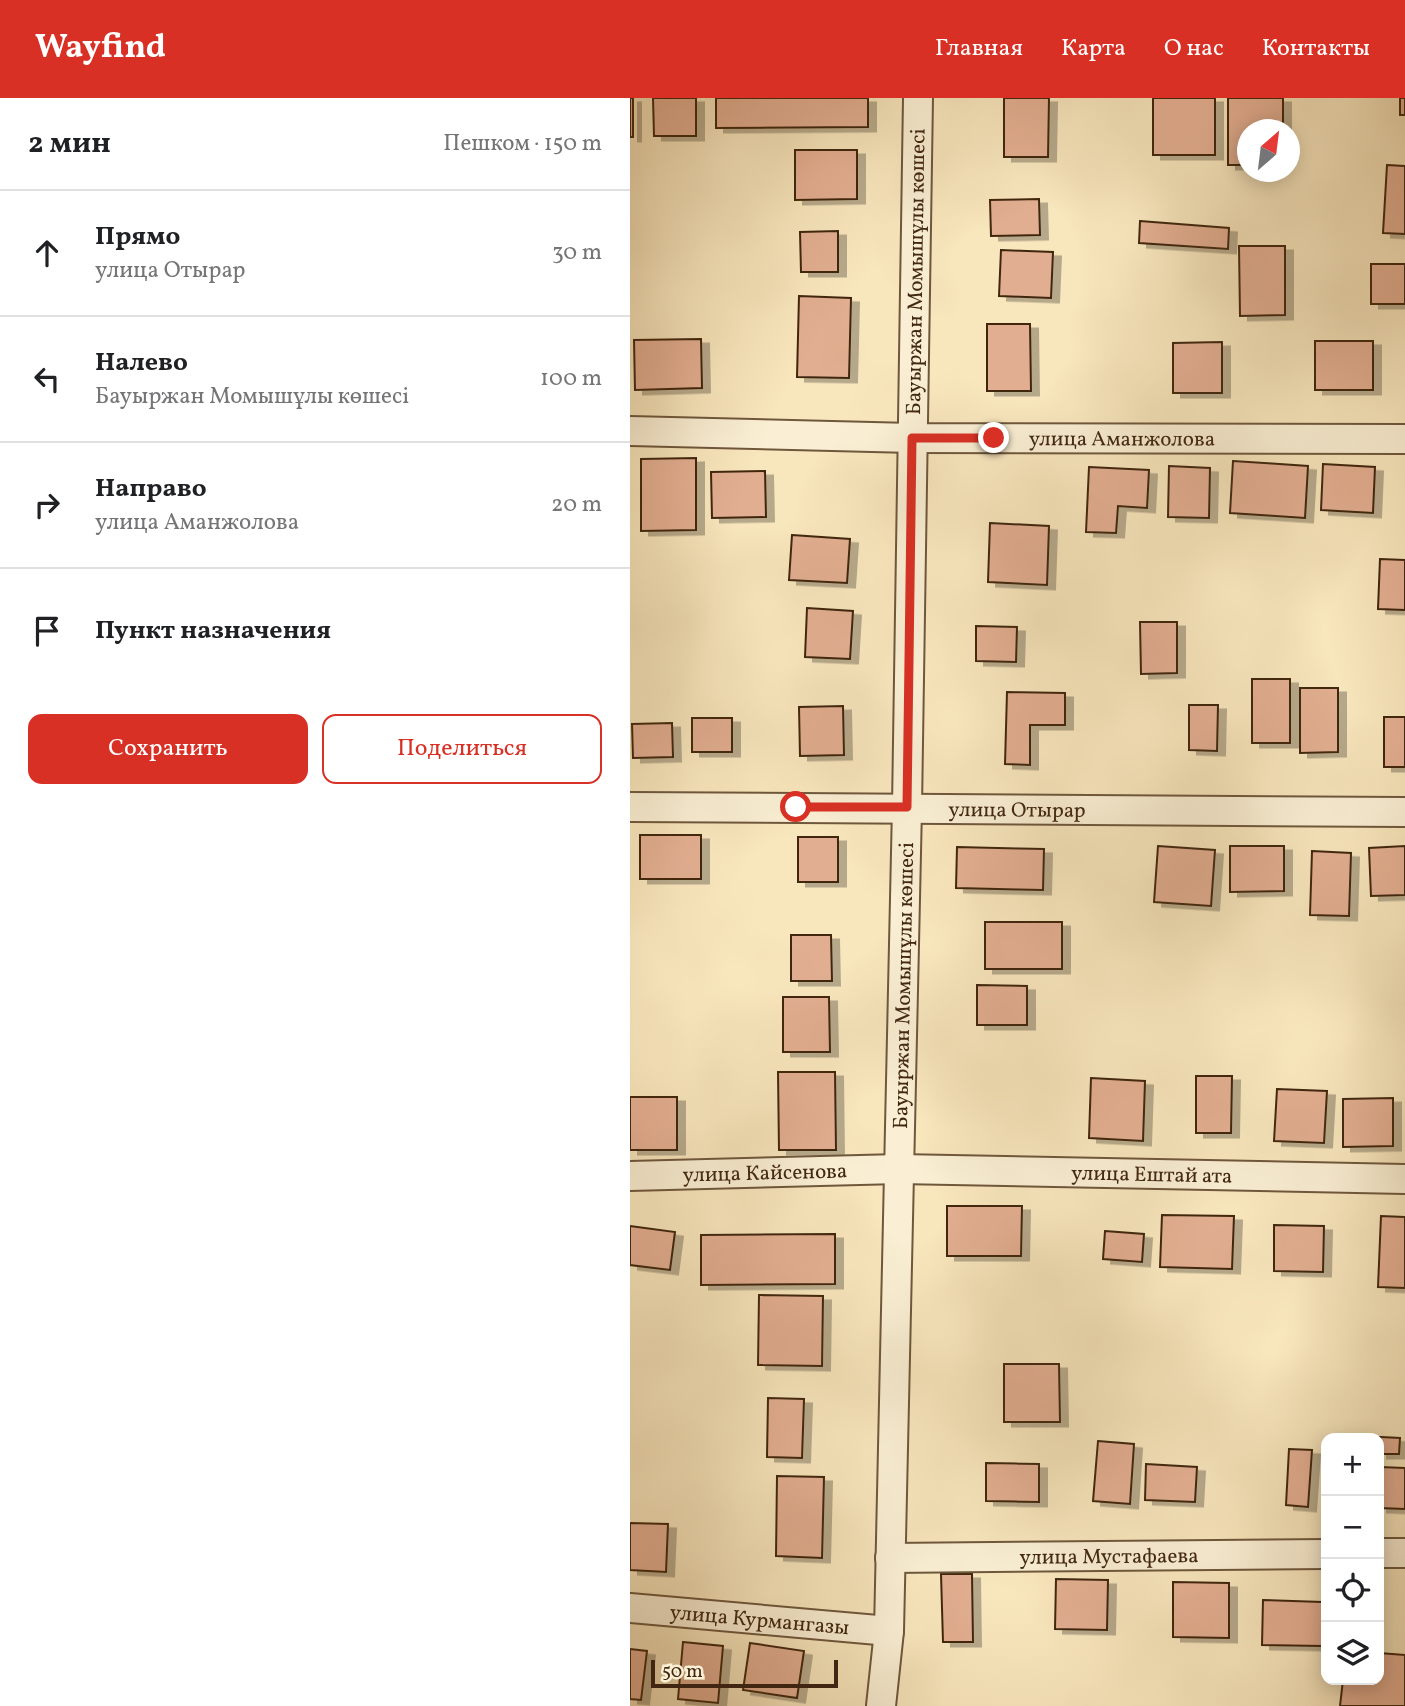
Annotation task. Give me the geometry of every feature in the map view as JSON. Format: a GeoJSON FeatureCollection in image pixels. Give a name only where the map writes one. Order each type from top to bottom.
{"type":"FeatureCollection","features":[{"type":"Feature","properties":{"kind":"street","name":"Бауыржан Момышұлы көшесі"},"geometry":{"type":"LineString","coordinates":[[881,1706],[889,1632],[907,807],[918,98]]}},
{"type":"Feature","properties":{"kind":"street","name":"улица Аманжолова"},"geometry":{"type":"LineString","coordinates":[[630,431],[912,438],[1405,439]]}},
{"type":"Feature","properties":{"kind":"street","name":"улица Отырар"},"geometry":{"type":"LineString","coordinates":[[630,807],[1405,812]]}},
{"type":"Feature","properties":{"kind":"street","name":"улица Кайсенова"},"geometry":{"type":"LineString","coordinates":[[630,1176],[899,1169]]}},
{"type":"Feature","properties":{"kind":"street","name":"улица Ештай ата"},"geometry":{"type":"LineString","coordinates":[[899,1169],[1405,1179]]}},
{"type":"Feature","properties":{"kind":"street"},"geometry":{"type":"LineString","coordinates":[[1384,1553],[1405,1553]]}},
{"type":"Feature","properties":{"kind":"street","name":"улица Мустафаева"},"geometry":{"type":"LineString","coordinates":[[890,1558],[1321,1554]]}},
{"type":"Feature","properties":{"kind":"street","name":"улица Курмангазы"},"geometry":{"type":"LineString","coordinates":[[630,1608],[889,1632]]}},
{"type":"Feature","properties":{"kind":"building"},"geometry":{"type":"Polygon","coordinates":[[[630,98],[633,98],[633,137],[630,137],[630,98]]]}},
{"type":"Feature","properties":{"kind":"building"},"geometry":{"type":"Polygon","coordinates":[[[653,98],[696,98],[696,136],[654,136],[653,98]]]}},
{"type":"Feature","properties":{"kind":"building"},"geometry":{"type":"Polygon","coordinates":[[[716,98],[868,98],[868,127],[716,128],[716,98]]]}},
{"type":"Feature","properties":{"kind":"building"},"geometry":{"type":"Polygon","coordinates":[[[1004,98],[1049,98],[1048,157],[1004,157],[1004,98]]]}},
{"type":"Feature","properties":{"kind":"building"},"geometry":{"type":"Polygon","coordinates":[[[1153,98],[1215,98],[1215,155],[1153,155],[1153,98]]]}},
{"type":"Feature","properties":{"kind":"building"},"geometry":{"type":"Polygon","coordinates":[[[1228,98],[1283,98],[1283,119],[1237,119],[1237,165],[1228,165],[1228,98]]]}},
{"type":"Feature","properties":{"kind":"building"},"geometry":{"type":"Polygon","coordinates":[[[1400,98],[1405,98],[1405,115],[1400,115],[1400,98]]]}},
{"type":"Feature","properties":{"kind":"building"},"geometry":{"type":"Polygon","coordinates":[[[795,150],[857,150],[857,199],[795,200],[795,150]]]}},
{"type":"Feature","properties":{"kind":"building"},"geometry":{"type":"Polygon","coordinates":[[[1387,165],[1405,166],[1405,234],[1383,233],[1387,165]]]}},
{"type":"Feature","properties":{"kind":"building"},"geometry":{"type":"Polygon","coordinates":[[[1039,199],[1040,235],[991,236],[990,200],[1039,199]]]}},
{"type":"Feature","properties":{"kind":"building"},"geometry":{"type":"Polygon","coordinates":[[[1140,221],[1229,228],[1228,249],[1139,243],[1140,221]]]}},
{"type":"Feature","properties":{"kind":"building"},"geometry":{"type":"Polygon","coordinates":[[[838,231],[838,272],[801,272],[800,232],[838,231]]]}},
{"type":"Feature","properties":{"kind":"building"},"geometry":{"type":"Polygon","coordinates":[[[1239,246],[1285,246],[1285,315],[1240,316],[1239,246]]]}},
{"type":"Feature","properties":{"kind":"building"},"geometry":{"type":"Polygon","coordinates":[[[1001,250],[1053,252],[1051,298],[999,296],[1001,250]]]}},
{"type":"Feature","properties":{"kind":"building"},"geometry":{"type":"Polygon","coordinates":[[[1371,264],[1405,264],[1405,304],[1371,304],[1371,264]]]}},
{"type":"Feature","properties":{"kind":"building"},"geometry":{"type":"Polygon","coordinates":[[[799,296],[851,298],[849,378],[797,377],[799,296]]]}},
{"type":"Feature","properties":{"kind":"building"},"geometry":{"type":"Polygon","coordinates":[[[987,324],[1030,324],[1031,391],[987,391],[987,324]]]}},
{"type":"Feature","properties":{"kind":"building"},"geometry":{"type":"Polygon","coordinates":[[[701,339],[702,388],[635,390],[634,340],[701,339]]]}},
{"type":"Feature","properties":{"kind":"building"},"geometry":{"type":"Polygon","coordinates":[[[1315,341],[1373,341],[1373,390],[1315,390],[1315,341]]]}},
{"type":"Feature","properties":{"kind":"building"},"geometry":{"type":"Polygon","coordinates":[[[1222,342],[1222,393],[1173,393],[1173,343],[1222,342]]]}},
{"type":"Feature","properties":{"kind":"building"},"geometry":{"type":"Polygon","coordinates":[[[696,458],[696,530],[641,531],[641,459],[696,458]]]}},
{"type":"Feature","properties":{"kind":"building"},"geometry":{"type":"Polygon","coordinates":[[[1233,461],[1308,466],[1305,518],[1230,513],[1233,461]]]}},
{"type":"Feature","properties":{"kind":"building"},"geometry":{"type":"Polygon","coordinates":[[[1323,464],[1375,467],[1373,513],[1321,510],[1323,464]]]}},
{"type":"Feature","properties":{"kind":"building"},"geometry":{"type":"Polygon","coordinates":[[[1169,466],[1210,468],[1209,518],[1168,517],[1169,466]]]}},
{"type":"Feature","properties":{"kind":"building"},"geometry":{"type":"Polygon","coordinates":[[[1089,467],[1149,470],[1147,508],[1118,506],[1116,533],[1086,532],[1089,467]]]}},
{"type":"Feature","properties":{"kind":"building"},"geometry":{"type":"Polygon","coordinates":[[[765,471],[766,517],[712,518],[711,472],[765,471]]]}},
{"type":"Feature","properties":{"kind":"building"},"geometry":{"type":"Polygon","coordinates":[[[990,523],[1049,526],[1047,585],[988,582],[990,523]]]}},
{"type":"Feature","properties":{"kind":"building"},"geometry":{"type":"Polygon","coordinates":[[[792,535],[850,539],[847,583],[789,580],[792,535]]]}},
{"type":"Feature","properties":{"kind":"building"},"geometry":{"type":"Polygon","coordinates":[[[1380,559],[1405,560],[1405,610],[1378,609],[1380,559]]]}},
{"type":"Feature","properties":{"kind":"building"},"geometry":{"type":"Polygon","coordinates":[[[807,608],[853,611],[850,659],[805,657],[807,608]]]}},
{"type":"Feature","properties":{"kind":"building"},"geometry":{"type":"Polygon","coordinates":[[[1140,622],[1177,622],[1177,673],[1141,674],[1140,622]]]}},
{"type":"Feature","properties":{"kind":"building"},"geometry":{"type":"Polygon","coordinates":[[[976,626],[1017,627],[1016,662],[976,661],[976,626]]]}},
{"type":"Feature","properties":{"kind":"building"},"geometry":{"type":"Polygon","coordinates":[[[1252,679],[1290,679],[1290,743],[1252,743],[1252,679]]]}},
{"type":"Feature","properties":{"kind":"building"},"geometry":{"type":"Polygon","coordinates":[[[1300,688],[1338,688],[1338,752],[1300,753],[1300,688]]]}},
{"type":"Feature","properties":{"kind":"building"},"geometry":{"type":"Polygon","coordinates":[[[1007,692],[1065,693],[1065,725],[1030,725],[1030,765],[1005,764],[1007,692]]]}},
{"type":"Feature","properties":{"kind":"building"},"geometry":{"type":"Polygon","coordinates":[[[1189,705],[1218,705],[1217,751],[1189,750],[1189,705]]]}},
{"type":"Feature","properties":{"kind":"building"},"geometry":{"type":"Polygon","coordinates":[[[843,706],[844,755],[800,756],[799,707],[843,706]]]}},
{"type":"Feature","properties":{"kind":"building"},"geometry":{"type":"Polygon","coordinates":[[[1384,717],[1405,717],[1405,767],[1384,767],[1384,717]]]}},
{"type":"Feature","properties":{"kind":"building"},"geometry":{"type":"Polygon","coordinates":[[[692,718],[732,718],[732,752],[692,752],[692,718]]]}},
{"type":"Feature","properties":{"kind":"building"},"geometry":{"type":"Polygon","coordinates":[[[672,723],[673,757],[633,758],[632,724],[672,723]]]}},
{"type":"Feature","properties":{"kind":"building"},"geometry":{"type":"Polygon","coordinates":[[[640,835],[701,835],[701,879],[640,879],[640,835]]]}},
{"type":"Feature","properties":{"kind":"building"},"geometry":{"type":"Polygon","coordinates":[[[798,837],[838,837],[838,882],[798,882],[798,837]]]}},
{"type":"Feature","properties":{"kind":"building"},"geometry":{"type":"Polygon","coordinates":[[[1158,846],[1215,850],[1211,906],[1154,902],[1158,846]]]}},
{"type":"Feature","properties":{"kind":"building"},"geometry":{"type":"Polygon","coordinates":[[[1230,846],[1284,846],[1284,891],[1230,892],[1230,846]]]}},
{"type":"Feature","properties":{"kind":"building"},"geometry":{"type":"Polygon","coordinates":[[[1405,846],[1405,895],[1371,896],[1369,848],[1405,846]]]}},
{"type":"Feature","properties":{"kind":"building"},"geometry":{"type":"Polygon","coordinates":[[[957,847],[1044,849],[1043,890],[956,888],[957,847]]]}},
{"type":"Feature","properties":{"kind":"building"},"geometry":{"type":"Polygon","coordinates":[[[1312,851],[1351,853],[1349,916],[1310,915],[1312,851]]]}},
{"type":"Feature","properties":{"kind":"building"},"geometry":{"type":"Polygon","coordinates":[[[985,922],[1062,922],[1062,969],[985,969],[985,922]]]}},
{"type":"Feature","properties":{"kind":"building"},"geometry":{"type":"Polygon","coordinates":[[[791,935],[831,935],[832,981],[791,981],[791,935]]]}},
{"type":"Feature","properties":{"kind":"building"},"geometry":{"type":"Polygon","coordinates":[[[977,985],[1027,986],[1027,1025],[977,1025],[977,985]]]}},
{"type":"Feature","properties":{"kind":"building"},"geometry":{"type":"Polygon","coordinates":[[[783,997],[829,997],[830,1052],[783,1052],[783,997]]]}},
{"type":"Feature","properties":{"kind":"building"},"geometry":{"type":"Polygon","coordinates":[[[778,1072],[835,1072],[836,1150],[779,1150],[778,1072]]]}},
{"type":"Feature","properties":{"kind":"building"},"geometry":{"type":"Polygon","coordinates":[[[1196,1076],[1232,1076],[1231,1133],[1196,1133],[1196,1076]]]}},
{"type":"Feature","properties":{"kind":"building"},"geometry":{"type":"Polygon","coordinates":[[[1091,1078],[1145,1081],[1143,1141],[1089,1138],[1091,1078]]]}},
{"type":"Feature","properties":{"kind":"building"},"geometry":{"type":"Polygon","coordinates":[[[1277,1089],[1327,1091],[1324,1143],[1274,1141],[1277,1089]]]}},
{"type":"Feature","properties":{"kind":"building"},"geometry":{"type":"Polygon","coordinates":[[[630,1097],[677,1097],[677,1150],[630,1150],[630,1097]]]}},
{"type":"Feature","properties":{"kind":"building"},"geometry":{"type":"Polygon","coordinates":[[[1393,1098],[1393,1146],[1343,1147],[1343,1099],[1393,1098]]]}},
{"type":"Feature","properties":{"kind":"building"},"geometry":{"type":"Polygon","coordinates":[[[947,1206],[1022,1206],[1021,1256],[947,1256],[947,1206]]]}},
{"type":"Feature","properties":{"kind":"building"},"geometry":{"type":"Polygon","coordinates":[[[1162,1215],[1234,1216],[1232,1269],[1160,1267],[1162,1215]]]}},
{"type":"Feature","properties":{"kind":"building"},"geometry":{"type":"Polygon","coordinates":[[[1381,1216],[1405,1217],[1405,1288],[1378,1287],[1381,1216]]]}},
{"type":"Feature","properties":{"kind":"building"},"geometry":{"type":"Polygon","coordinates":[[[1274,1225],[1324,1226],[1323,1272],[1274,1271],[1274,1225]]]}},
{"type":"Feature","properties":{"kind":"building"},"geometry":{"type":"Polygon","coordinates":[[[630,1226],[675,1232],[670,1270],[630,1265],[630,1226]]]}},
{"type":"Feature","properties":{"kind":"building"},"geometry":{"type":"Polygon","coordinates":[[[1105,1231],[1144,1234],[1142,1262],[1103,1259],[1105,1231]]]}},
{"type":"Feature","properties":{"kind":"building"},"geometry":{"type":"Polygon","coordinates":[[[835,1234],[835,1284],[701,1285],[701,1235],[835,1234]]]}},
{"type":"Feature","properties":{"kind":"building"},"geometry":{"type":"Polygon","coordinates":[[[759,1295],[823,1296],[822,1366],[758,1365],[759,1295]]]}},
{"type":"Feature","properties":{"kind":"building"},"geometry":{"type":"Polygon","coordinates":[[[1004,1364],[1059,1364],[1060,1422],[1004,1422],[1004,1364]]]}},
{"type":"Feature","properties":{"kind":"building"},"geometry":{"type":"Polygon","coordinates":[[[768,1398],[804,1399],[802,1458],[767,1457],[768,1398]]]}},
{"type":"Feature","properties":{"kind":"building"},"geometry":{"type":"Polygon","coordinates":[[[1384,1437],[1400,1438],[1399,1454],[1384,1454],[1384,1437]]]}},
{"type":"Feature","properties":{"kind":"building"},"geometry":{"type":"Polygon","coordinates":[[[1098,1441],[1134,1444],[1130,1504],[1093,1501],[1098,1441]]]}},
{"type":"Feature","properties":{"kind":"building"},"geometry":{"type":"Polygon","coordinates":[[[1289,1449],[1312,1450],[1308,1507],[1286,1505],[1289,1449]]]}},
{"type":"Feature","properties":{"kind":"building"},"geometry":{"type":"Polygon","coordinates":[[[986,1463],[1039,1464],[1039,1502],[986,1501],[986,1463]]]}},
{"type":"Feature","properties":{"kind":"building"},"geometry":{"type":"Polygon","coordinates":[[[1146,1464],[1197,1467],[1195,1502],[1145,1500],[1146,1464]]]}},
{"type":"Feature","properties":{"kind":"building"},"geometry":{"type":"Polygon","coordinates":[[[1384,1467],[1405,1468],[1405,1509],[1384,1508],[1384,1467]]]}},
{"type":"Feature","properties":{"kind":"building"},"geometry":{"type":"Polygon","coordinates":[[[777,1476],[824,1477],[822,1558],[776,1556],[777,1476]]]}},
{"type":"Feature","properties":{"kind":"building"},"geometry":{"type":"Polygon","coordinates":[[[630,1523],[668,1524],[666,1572],[630,1570],[630,1523]]]}},
{"type":"Feature","properties":{"kind":"building"},"geometry":{"type":"Polygon","coordinates":[[[941,1574],[972,1574],[973,1642],[943,1642],[941,1574]]]}},
{"type":"Feature","properties":{"kind":"building"},"geometry":{"type":"Polygon","coordinates":[[[1056,1579],[1108,1580],[1107,1630],[1055,1629],[1056,1579]]]}},
{"type":"Feature","properties":{"kind":"building"},"geometry":{"type":"Polygon","coordinates":[[[1173,1582],[1229,1583],[1229,1638],[1173,1637],[1173,1582]]]}},
{"type":"Feature","properties":{"kind":"building"},"geometry":{"type":"Polygon","coordinates":[[[1263,1600],[1321,1602],[1321,1646],[1262,1645],[1263,1600]]]}},
{"type":"Feature","properties":{"kind":"building"},"geometry":{"type":"Polygon","coordinates":[[[683,1642],[723,1646],[718,1703],[678,1699],[683,1642]]]}},
{"type":"Feature","properties":{"kind":"building"},"geometry":{"type":"Polygon","coordinates":[[[750,1643],[804,1651],[797,1698],[743,1690],[750,1643]]]}},
{"type":"Feature","properties":{"kind":"building"},"geometry":{"type":"Polygon","coordinates":[[[630,1649],[647,1651],[641,1700],[630,1699],[630,1649]]]}},
{"type":"Feature","properties":{"kind":"building"},"geometry":{"type":"Polygon","coordinates":[[[1384,1653],[1405,1655],[1405,1706],[1340,1706],[1342,1685],[1384,1685],[1384,1653]]]}},
{"type":"Feature","properties":{"kind":"route"},"geometry":{"type":"LineString","coordinates":[[796,807],[907,807],[912,438],[994,438]]}}]}
